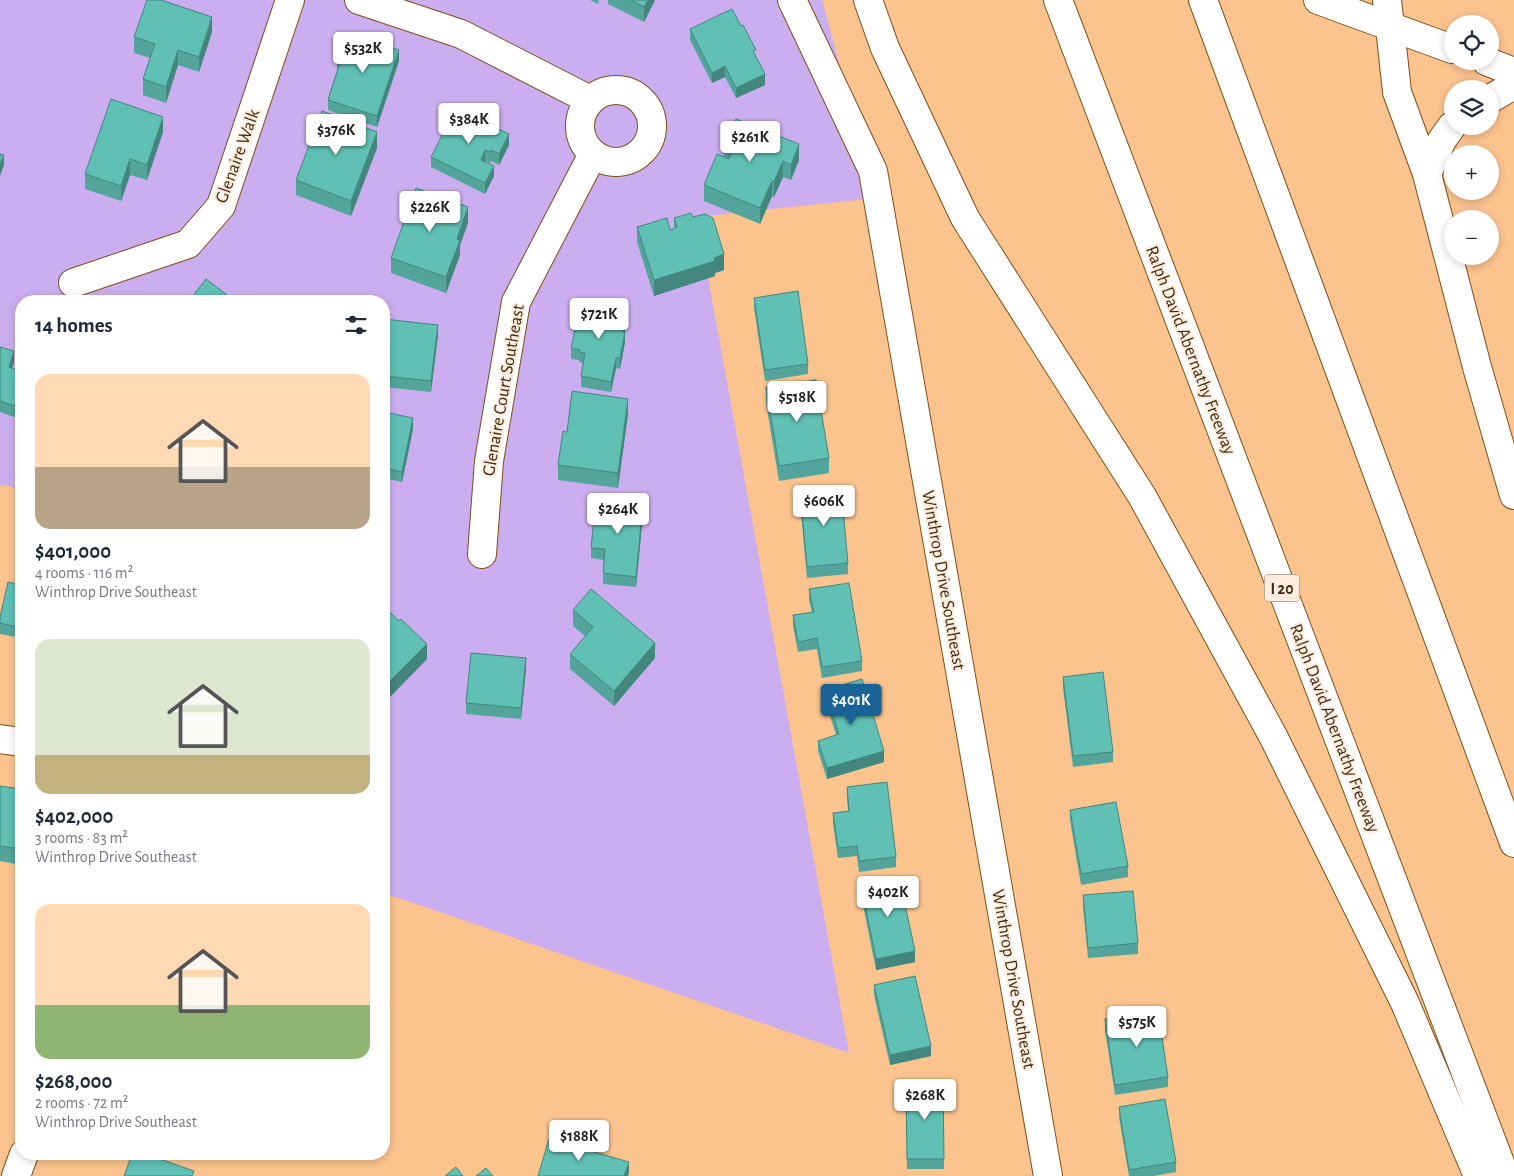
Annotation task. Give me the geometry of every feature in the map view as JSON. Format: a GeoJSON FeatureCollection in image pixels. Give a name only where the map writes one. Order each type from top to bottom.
{"type":"FeatureCollection","features":[{"type":"Feature","properties":{"kind":"main road","name":"Glenaire Walk"},"geometry":{"type":"LineString","coordinates":[[73,283],[188,244],[221,206],[290,0]]}},
{"type":"Feature","properties":{"kind":"main road"},"geometry":{"type":"LineString","coordinates":[[359,0],[461,34],[590,100]]}},
{"type":"Feature","properties":{"kind":"main road","name":"Winthrop Drive Southeast"},"geometry":{"type":"LineString","coordinates":[[792,0],[873,171],[1048,1176]]}},
{"type":"Feature","properties":{"kind":"main road"},"geometry":{"type":"LineString","coordinates":[[868,0],[884,48],[965,218],[1142,496],[1273,736],[1405,1003],[1478,1176]]}},
{"type":"Feature","properties":{"kind":"main road","name":"Ralph David Abernathy Freeway"},"geometry":{"type":"LineString","coordinates":[[1058,0],[1505,1176]]}},
{"type":"Feature","properties":{"kind":"main road"},"geometry":{"type":"LineString","coordinates":[[1203,0],[1514,843]]}},
{"type":"Feature","properties":{"kind":"main road"},"geometry":{"type":"LineString","coordinates":[[1318,0],[1388,13],[1444,44]]}},
{"type":"Feature","properties":{"kind":"main road"},"geometry":{"type":"LineString","coordinates":[[1388,13],[1397,92],[1427,174],[1477,367],[1514,495]]}},
{"type":"Feature","properties":{"kind":"main road"},"geometry":{"type":"LineString","coordinates":[[1499,66],[1514,72]]}},
{"type":"Feature","properties":{"kind":"main road"},"geometry":{"type":"LineString","coordinates":[[1499,94],[1514,85]]}},
{"type":"Feature","properties":{"kind":"main road"},"geometry":{"type":"LineString","coordinates":[[611,90],[623,91],[634,95],[644,103],[650,113],[652,125],[651,136],[646,148],[637,156],[626,161],[614,162],[603,160],[592,154],[580,134],[583,110],[590,100],[600,93],[611,90]]}},
{"type":"Feature","properties":{"kind":"main road"},"geometry":{"type":"LineString","coordinates":[[1427,174],[1446,135]]}},
{"type":"Feature","properties":{"kind":"main road","name":"Glenaire Court Southeast"},"geometry":{"type":"LineString","coordinates":[[482,554],[489,461],[516,302],[592,154]]}},
{"type":"Feature","properties":{"kind":"main road"},"geometry":{"type":"LineString","coordinates":[[0,739],[15,741]]}},
{"type":"Feature","properties":{"kind":"main road"},"geometry":{"type":"LineString","coordinates":[[16,1176],[22,1160]]}},
{"type":"Feature","properties":{"kind":"shaded area"},"geometry":{"type":"Polygon","coordinates":[[[0,0],[822,0],[876,198],[697,217],[849,1053],[390,895],[390,295],[15,295],[15,487],[0,485],[0,0]]]}},
{"type":"Feature","properties":{"kind":"building"},"geometry":{"type":"Polygon","coordinates":[[[147,0],[161,0],[212,17],[199,57],[178,50],[166,87],[143,79],[155,44],[134,37],[147,0]]]}},
{"type":"Feature","properties":{"kind":"building"},"geometry":{"type":"Polygon","coordinates":[[[631,0],[648,0],[644,7],[631,0]]]}},
{"type":"Feature","properties":{"kind":"building"},"geometry":{"type":"Polygon","coordinates":[[[732,9],[756,50],[753,51],[765,74],[736,88],[725,66],[712,73],[690,29],[732,9]]]}},
{"type":"Feature","properties":{"kind":"building"},"geometry":{"type":"Polygon","coordinates":[[[346,33],[399,50],[377,116],[328,100],[340,62],[337,61],[346,33]]]}},
{"type":"Feature","properties":{"kind":"building"},"geometry":{"type":"Polygon","coordinates":[[[111,99],[163,117],[147,165],[130,159],[121,186],[85,174],[111,99]]]}},
{"type":"Feature","properties":{"kind":"building"},"geometry":{"type":"Polygon","coordinates":[[[456,108],[509,134],[499,154],[491,150],[490,152],[485,150],[481,160],[494,166],[485,183],[431,157],[456,108]]]}},
{"type":"Feature","properties":{"kind":"building"},"geometry":{"type":"Polygon","coordinates":[[[322,111],[377,132],[351,201],[296,180],[322,111]]]}},
{"type":"Feature","properties":{"kind":"building"},"geometry":{"type":"Polygon","coordinates":[[[736,119],[799,144],[791,165],[783,161],[760,208],[704,185],[717,154],[729,159],[732,150],[724,147],[736,119]]]}},
{"type":"Feature","properties":{"kind":"building"},"geometry":{"type":"Polygon","coordinates":[[[0,154],[4,155],[0,166],[0,154]]]}},
{"type":"Feature","properties":{"kind":"building"},"geometry":{"type":"Polygon","coordinates":[[[416,188],[468,207],[457,239],[460,240],[446,277],[391,258],[416,188]]]}},
{"type":"Feature","properties":{"kind":"building"},"geometry":{"type":"Polygon","coordinates":[[[691,213],[693,217],[705,214],[713,218],[724,254],[714,258],[715,261],[654,280],[637,227],[667,218],[670,230],[677,227],[674,218],[691,213]]]}},
{"type":"Feature","properties":{"kind":"building"},"geometry":{"type":"Polygon","coordinates":[[[206,279],[227,295],[194,295],[206,279]]]}},
{"type":"Feature","properties":{"kind":"building"},"geometry":{"type":"Polygon","coordinates":[[[798,291],[808,364],[765,370],[754,298],[798,291]]]}},
{"type":"Feature","properties":{"kind":"building"},"geometry":{"type":"Polygon","coordinates":[[[581,303],[626,312],[623,332],[625,332],[620,358],[616,358],[611,382],[581,376],[585,353],[571,348],[581,303]]]}},
{"type":"Feature","properties":{"kind":"building"},"geometry":{"type":"Polygon","coordinates":[[[390,320],[438,325],[431,381],[390,377],[390,320]]]}},
{"type":"Feature","properties":{"kind":"building"},"geometry":{"type":"Polygon","coordinates":[[[0,347],[14,351],[9,367],[15,369],[15,406],[0,401],[0,347]]]}},
{"type":"Feature","properties":{"kind":"building"},"geometry":{"type":"Polygon","coordinates":[[[816,380],[829,458],[779,466],[766,387],[816,380]]]}},
{"type":"Feature","properties":{"kind":"building"},"geometry":{"type":"Polygon","coordinates":[[[572,391],[628,399],[618,473],[558,465],[563,431],[567,432],[572,391]]]}},
{"type":"Feature","properties":{"kind":"building"},"geometry":{"type":"Polygon","coordinates":[[[390,413],[413,418],[402,472],[390,469],[390,413]]]}},
{"type":"Feature","properties":{"kind":"building"},"geometry":{"type":"Polygon","coordinates":[[[841,487],[848,563],[807,567],[800,491],[841,487]]]}},
{"type":"Feature","properties":{"kind":"building"},"geometry":{"type":"Polygon","coordinates":[[[596,499],[643,503],[636,577],[603,573],[605,549],[591,548],[596,499]]]}},
{"type":"Feature","properties":{"kind":"building"},"geometry":{"type":"Polygon","coordinates":[[[8,582],[15,584],[15,627],[0,623],[8,582]]]}},
{"type":"Feature","properties":{"kind":"building"},"geometry":{"type":"Polygon","coordinates":[[[849,583],[862,661],[822,667],[817,638],[798,642],[793,615],[814,612],[809,589],[849,583]]]}},
{"type":"Feature","properties":{"kind":"building"},"geometry":{"type":"Polygon","coordinates":[[[591,589],[655,643],[614,691],[570,654],[593,627],[573,610],[591,589]]]}},
{"type":"Feature","properties":{"kind":"building"},"geometry":{"type":"Polygon","coordinates":[[[390,613],[399,621],[401,619],[427,644],[390,681],[390,613]]]}},
{"type":"Feature","properties":{"kind":"building"},"geometry":{"type":"Polygon","coordinates":[[[471,653],[526,658],[521,708],[466,703],[471,653]]]}},
{"type":"Feature","properties":{"kind":"building"},"geometry":{"type":"Polygon","coordinates":[[[1103,672],[1113,752],[1073,756],[1063,677],[1103,672]]]}},
{"type":"Feature","properties":{"kind":"building"},"geometry":{"type":"Polygon","coordinates":[[[862,679],[884,751],[827,768],[818,741],[839,734],[825,690],[862,679]]]}},
{"type":"Feature","properties":{"kind":"building"},"geometry":{"type":"Polygon","coordinates":[[[887,782],[896,857],[859,861],[857,846],[838,848],[833,813],[849,811],[847,787],[887,782]]]}},
{"type":"Feature","properties":{"kind":"building"},"geometry":{"type":"Polygon","coordinates":[[[0,786],[15,788],[15,848],[0,846],[0,786]]]}},
{"type":"Feature","properties":{"kind":"building"},"geometry":{"type":"Polygon","coordinates":[[[1116,802],[1128,866],[1081,874],[1070,810],[1116,802]]]}},
{"type":"Feature","properties":{"kind":"building"},"geometry":{"type":"Polygon","coordinates":[[[899,877],[915,951],[876,959],[861,885],[899,877]]]}},
{"type":"Feature","properties":{"kind":"building"},"geometry":{"type":"Polygon","coordinates":[[[1133,891],[1138,943],[1088,948],[1083,895],[1133,891]]]}},
{"type":"Feature","properties":{"kind":"building"},"geometry":{"type":"Polygon","coordinates":[[[915,976],[931,1046],[890,1055],[874,985],[915,976]]]}},
{"type":"Feature","properties":{"kind":"building"},"geometry":{"type":"Polygon","coordinates":[[[1158,1011],[1168,1077],[1115,1085],[1105,1019],[1158,1011]]]}},
{"type":"Feature","properties":{"kind":"building"},"geometry":{"type":"Polygon","coordinates":[[[906,1083],[943,1083],[944,1159],[907,1159],[906,1083]]]}},
{"type":"Feature","properties":{"kind":"building"},"geometry":{"type":"Polygon","coordinates":[[[1165,1099],[1176,1162],[1129,1170],[1119,1107],[1165,1099]]]}},
{"type":"Feature","properties":{"kind":"building"},"geometry":{"type":"Polygon","coordinates":[[[549,1139],[629,1162],[624,1176],[538,1176],[549,1139]]]}},
{"type":"Feature","properties":{"kind":"building"},"geometry":{"type":"Polygon","coordinates":[[[130,1160],[163,1160],[194,1171],[192,1176],[124,1176],[130,1160]]]}},
{"type":"Feature","properties":{"kind":"building"},"geometry":{"type":"Polygon","coordinates":[[[456,1167],[463,1176],[445,1176],[456,1167]]]}},
{"type":"Feature","properties":{"kind":"building"},"geometry":{"type":"Polygon","coordinates":[[[486,1168],[493,1176],[476,1176],[486,1168]]]}}]}
